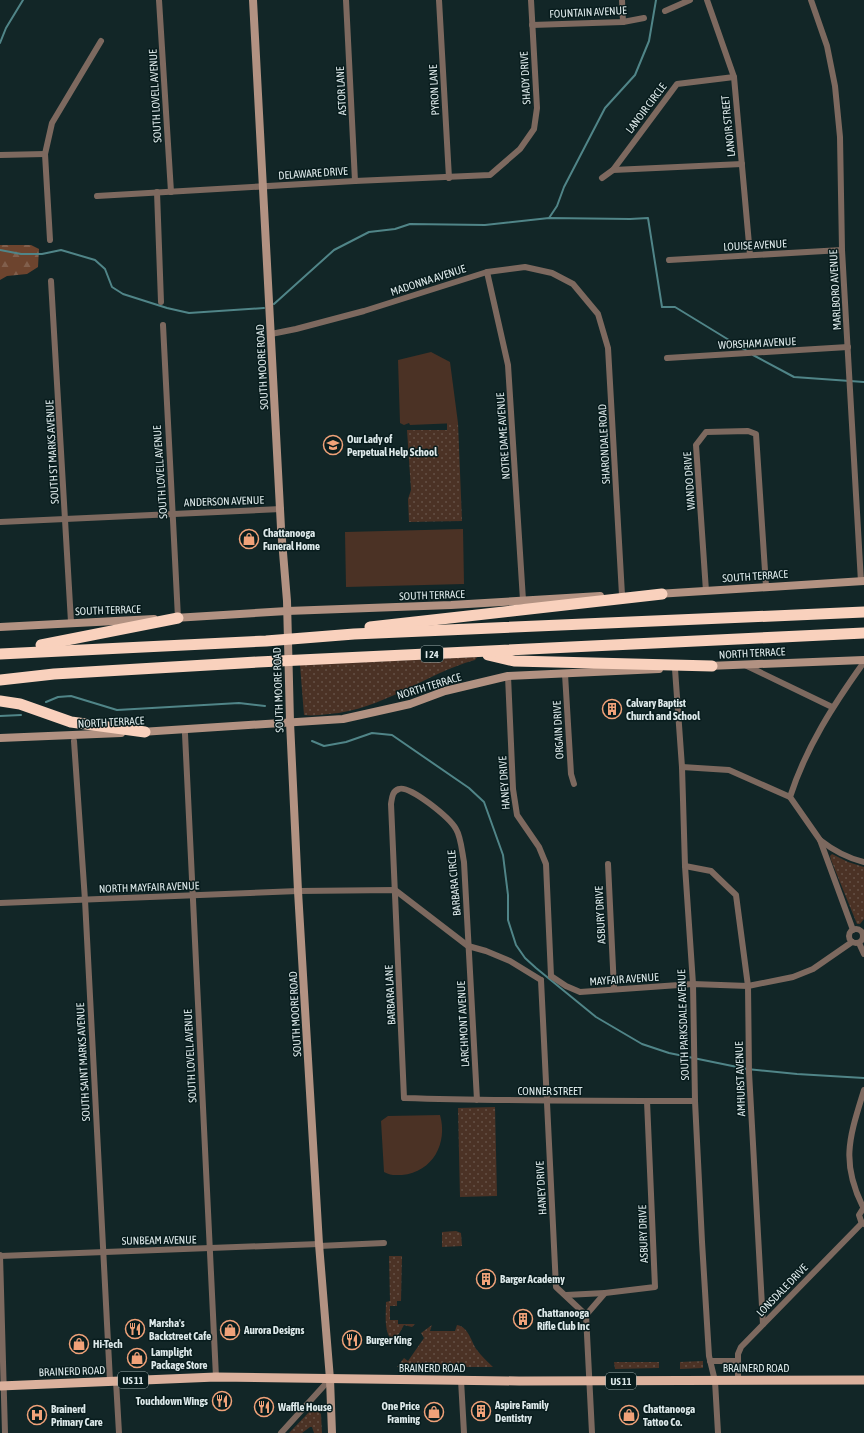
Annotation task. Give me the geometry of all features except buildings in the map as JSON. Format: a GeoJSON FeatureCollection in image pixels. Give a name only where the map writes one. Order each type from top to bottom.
{"type":"FeatureCollection","features":[{"type":"Feature","properties":{"kind":"highway"},"geometry":{"type":"LineString","coordinates":[[354,634],[369,627],[662,594]]}},
{"type":"Feature","properties":{"kind":"highway","name":"I 24"},"geometry":{"type":"LineString","coordinates":[[0,654],[266,641],[354,634],[617,624],[864,612]]}},
{"type":"Feature","properties":{"kind":"highway"},"geometry":{"type":"LineString","coordinates":[[0,654],[178,618]]}},
{"type":"Feature","properties":{"kind":"highway","name":"I 24"},"geometry":{"type":"LineString","coordinates":[[0,680],[62,673],[864,633]]}},
{"type":"Feature","properties":{"kind":"highway"},"geometry":{"type":"LineString","coordinates":[[476,652],[514,661],[712,666]]}},
{"type":"Feature","properties":{"kind":"highway"},"geometry":{"type":"LineString","coordinates":[[0,701],[20,704],[71,722],[145,732]]}},
{"type":"Feature","properties":{"kind":"main road","name":"BRAINERD ROAD"},"geometry":{"type":"LineString","coordinates":[[1,1386],[216,1377],[590,1381],[864,1380]]}},
{"type":"Feature","properties":{"kind":"street","name":"SOUTH LOVELL AVENUE"},"geometry":{"type":"LineString","coordinates":[[159,0],[171,192]]}},
{"type":"Feature","properties":{"kind":"street","name":"SOUTH MOORE ROAD"},"geometry":{"type":"LineString","coordinates":[[253,0],[287,611],[286,620],[290,722],[298,891],[319,1245],[330,1379],[332,1433]]}},
{"type":"Feature","properties":{"kind":"street","name":"ASTOR LANE"},"geometry":{"type":"LineString","coordinates":[[346,0],[355,181]]}},
{"type":"Feature","properties":{"kind":"street","name":"PYRON LANE"},"geometry":{"type":"LineString","coordinates":[[439,0],[450,178]]}},
{"type":"Feature","properties":{"kind":"street","name":"SHADY DRIVE"},"geometry":{"type":"LineString","coordinates":[[520,149],[534,129],[537,108],[531,0]]}},
{"type":"Feature","properties":{"kind":"street"},"geometry":{"type":"LineString","coordinates":[[622,0],[623,22]]}},
{"type":"Feature","properties":{"kind":"street"},"geometry":{"type":"LineString","coordinates":[[665,11],[690,0]]}},
{"type":"Feature","properties":{"kind":"street","name":"LANOIR STREET"},"geometry":{"type":"LineString","coordinates":[[707,0],[734,77],[750,255]]}},
{"type":"Feature","properties":{"kind":"street","name":"MARLBORO AVENUE"},"geometry":{"type":"LineString","coordinates":[[811,0],[827,46],[835,86],[840,137],[842,250],[862,582]]}},
{"type":"Feature","properties":{"kind":"street","name":"FOUNTAIN AVENUE"},"geometry":{"type":"LineString","coordinates":[[532,25],[623,22],[644,18]]}},
{"type":"Feature","properties":{"kind":"street"},"geometry":{"type":"LineString","coordinates":[[50,240],[45,154],[52,123],[101,41]]}},
{"type":"Feature","properties":{"kind":"street","name":"LANOIR CIRCLE"},"geometry":{"type":"LineString","coordinates":[[602,178],[613,170],[677,84],[734,77]]}},
{"type":"Feature","properties":{"kind":"street","name":"DELAWARE DRIVE"},"geometry":{"type":"LineString","coordinates":[[97,196],[355,181],[450,178],[490,175],[520,149]]}},
{"type":"Feature","properties":{"kind":"street"},"geometry":{"type":"LineString","coordinates":[[0,155],[45,154]]}},
{"type":"Feature","properties":{"kind":"street"},"geometry":{"type":"LineString","coordinates":[[613,170],[742,164]]}},
{"type":"Feature","properties":{"kind":"street"},"geometry":{"type":"LineString","coordinates":[[156,192],[161,302]]}},
{"type":"Feature","properties":{"kind":"street","name":"LOUISE AVENUE"},"geometry":{"type":"LineString","coordinates":[[669,260],[842,250]]}},
{"type":"Feature","properties":{"kind":"street","name":"MADONNA AVENUE"},"geometry":{"type":"LineString","coordinates":[[271,334],[296,330],[364,311],[487,272],[525,267],[552,273],[573,284],[585,297]]}},
{"type":"Feature","properties":{"kind":"street","name":"NOTRE DAME AVENUE"},"geometry":{"type":"LineString","coordinates":[[487,272],[508,365],[523,600]]}},
{"type":"Feature","properties":{"kind":"street","name":"SOUTH ST MARKS AVENUE"},"geometry":{"type":"LineString","coordinates":[[51,281],[71,622]]}},
{"type":"Feature","properties":{"kind":"street","name":"SHARONDALE ROAD"},"geometry":{"type":"LineString","coordinates":[[585,297],[598,314],[608,348],[622,595]]}},
{"type":"Feature","properties":{"kind":"street","name":"SOUTH LOVELL AVENUE"},"geometry":{"type":"LineString","coordinates":[[162,325],[178,618]]}},
{"type":"Feature","properties":{"kind":"street","name":"WORSHAM AVENUE"},"geometry":{"type":"LineString","coordinates":[[667,358],[848,347]]}},
{"type":"Feature","properties":{"kind":"street","name":"WANDO DRIVE"},"geometry":{"type":"LineString","coordinates":[[706,591],[696,445],[706,432],[748,431],[756,434],[766,586]]}},
{"type":"Feature","properties":{"kind":"street","name":"ANDERSON AVENUE"},"geometry":{"type":"LineString","coordinates":[[0,522],[281,509]]}},
{"type":"Feature","properties":{"kind":"street","name":"SOUTH TERRACE"},"geometry":{"type":"LineString","coordinates":[[0,627],[287,611],[451,605],[523,600],[662,594],[766,586],[862,582]]}},
{"type":"Feature","properties":{"kind":"street"},"geometry":{"type":"LineString","coordinates":[[790,797],[798,770],[832,707],[864,661]]}},
{"type":"Feature","properties":{"kind":"street","name":"NORTH TERRACE"},"geometry":{"type":"LineString","coordinates":[[0,738],[145,732],[343,719],[410,704],[445,691],[508,676],[675,669],[743,664],[864,661]]}},
{"type":"Feature","properties":{"kind":"street"},"geometry":{"type":"LineString","coordinates":[[743,664],[832,707]]}},
{"type":"Feature","properties":{"kind":"street","name":"SOUTH PARKSDALE AVENUE"},"geometry":{"type":"LineString","coordinates":[[675,669],[682,767],[685,866],[693,984],[695,1101],[710,1361],[715,1380],[718,1433]]}},
{"type":"Feature","properties":{"kind":"street","name":"ORGAIN DRIVE"},"geometry":{"type":"LineString","coordinates":[[565,674],[571,774],[574,784]]}},
{"type":"Feature","properties":{"kind":"street","name":"HANEY DRIVE"},"geometry":{"type":"LineString","coordinates":[[508,676],[513,789],[517,815],[539,847],[546,864],[551,976]]}},
{"type":"Feature","properties":{"kind":"street","name":"SOUTH LOVELL AVENUE"},"geometry":{"type":"LineString","coordinates":[[185,734],[208,1249],[216,1377]]}},
{"type":"Feature","properties":{"kind":"street","name":"SOUTH SAINT MARKS AVENUE"},"geometry":{"type":"LineString","coordinates":[[74,741],[85,900],[103,1252],[113,1381],[119,1433]]}},
{"type":"Feature","properties":{"kind":"street"},"geometry":{"type":"LineString","coordinates":[[682,767],[729,770],[790,797],[820,840],[853,930]]}},
{"type":"Feature","properties":{"kind":"street","name":"BARBARA CIRCLE"},"geometry":{"type":"LineString","coordinates":[[395,890],[391,804],[392,794],[397,789],[403,788],[411,791],[431,805],[457,829],[464,862],[468,946]]}},
{"type":"Feature","properties":{"kind":"street"},"geometry":{"type":"LineString","coordinates":[[820,840],[833,850],[850,858],[864,862]]}},
{"type":"Feature","properties":{"kind":"street","name":"ASBURY DRIVE"},"geometry":{"type":"LineString","coordinates":[[608,864],[614,989]]}},
{"type":"Feature","properties":{"kind":"street","name":"AMHURST AVENUE"},"geometry":{"type":"LineString","coordinates":[[685,866],[711,871],[736,895],[748,986],[749,1068],[763,1324]]}},
{"type":"Feature","properties":{"kind":"street"},"geometry":{"type":"LineString","coordinates":[[298,891],[395,890],[468,946],[486,950],[510,961],[541,980],[551,976]]}},
{"type":"Feature","properties":{"kind":"street","name":"BARBARA LANE"},"geometry":{"type":"LineString","coordinates":[[395,890],[404,1098]]}},
{"type":"Feature","properties":{"kind":"street","name":"NORTH MAYFAIR AVENUE"},"geometry":{"type":"LineString","coordinates":[[0,903],[298,891]]}},
{"type":"Feature","properties":{"kind":"street"},"geometry":{"type":"LineString","coordinates":[[862,928],[863,937],[859,942],[852,942],[849,935],[853,930],[862,928]]}},
{"type":"Feature","properties":{"kind":"street","name":"MAYFAIR AVENUE"},"geometry":{"type":"LineString","coordinates":[[551,976],[566,986],[580,992],[693,984],[748,986],[793,977],[813,969],[852,942]]}},
{"type":"Feature","properties":{"kind":"street"},"geometry":{"type":"LineString","coordinates":[[859,942],[864,954]]}},
{"type":"Feature","properties":{"kind":"street","name":"LARCHMONT AVENUE"},"geometry":{"type":"LineString","coordinates":[[468,946],[477,1100]]}},
{"type":"Feature","properties":{"kind":"street","name":"HANEY DRIVE"},"geometry":{"type":"LineString","coordinates":[[541,980],[556,1287],[586,1315]]}},
{"type":"Feature","properties":{"kind":"street"},"geometry":{"type":"LineString","coordinates":[[863,1224],[859,1215],[864,1207],[856,1193],[849,1169],[848,1150],[850,1134],[864,1090]]}},
{"type":"Feature","properties":{"kind":"street","name":"CONNER STREET"},"geometry":{"type":"LineString","coordinates":[[404,1098],[546,1101],[695,1101]]}},
{"type":"Feature","properties":{"kind":"street","name":"ASBURY DRIVE"},"geometry":{"type":"LineString","coordinates":[[605,1293],[655,1287],[647,1101]]}},
{"type":"Feature","properties":{"kind":"street","name":"LONSDALE DRIVE"},"geometry":{"type":"LineString","coordinates":[[738,1381],[738,1361],[741,1348],[863,1224]]}},
{"type":"Feature","properties":{"kind":"street","name":"SUNBEAM AVENUE"},"geometry":{"type":"LineString","coordinates":[[0,1256],[384,1243]]}},
{"type":"Feature","properties":{"kind":"street"},"geometry":{"type":"LineString","coordinates":[[0,1256],[1,1386],[5,1433]]}},
{"type":"Feature","properties":{"kind":"street"},"geometry":{"type":"LineString","coordinates":[[566,1295],[605,1293]]}},
{"type":"Feature","properties":{"kind":"street"},"geometry":{"type":"LineString","coordinates":[[592,1433],[586,1315],[605,1293]]}},
{"type":"Feature","properties":{"kind":"street"},"geometry":{"type":"LineString","coordinates":[[710,1361],[738,1361]]}},
{"type":"Feature","properties":{"kind":"street"},"geometry":{"type":"LineString","coordinates":[[281,1433],[330,1379]]}},
{"type":"Feature","properties":{"kind":"street"},"geometry":{"type":"LineString","coordinates":[[461,1380],[464,1433]]}},
{"type":"Feature","properties":{"kind":"shaded area"},"geometry":{"type":"Polygon","coordinates":[[[431,352],[450,362],[458,423],[410,425],[409,423],[404,425],[400,423],[398,360],[431,352]]]}},
{"type":"Feature","properties":{"kind":"shaded area"},"geometry":{"type":"Polygon","coordinates":[[[447,423],[458,423],[462,521],[409,522],[408,499],[411,490],[407,430],[447,430],[447,423]]]}},
{"type":"Feature","properties":{"kind":"shaded area"},"geometry":{"type":"Polygon","coordinates":[[[463,529],[464,584],[346,587],[345,532],[463,529]]]}},
{"type":"Feature","properties":{"kind":"shaded area"},"geometry":{"type":"Polygon","coordinates":[[[477,657],[475,660],[456,666],[367,706],[329,714],[304,715],[300,665],[477,657]]]}},
{"type":"Feature","properties":{"kind":"shaded area"},"geometry":{"type":"Polygon","coordinates":[[[832,854],[848,862],[864,867],[864,919],[860,924],[857,924],[831,860],[830,856],[832,854]]]}},
{"type":"Feature","properties":{"kind":"shaded area"},"geometry":{"type":"Polygon","coordinates":[[[495,1107],[497,1196],[460,1197],[458,1108],[495,1107]]]}},
{"type":"Feature","properties":{"kind":"shaded area"},"geometry":{"type":"Polygon","coordinates":[[[440,1115],[442,1136],[436,1154],[430,1162],[413,1173],[395,1175],[384,1172],[381,1121],[388,1116],[440,1115]]]}},
{"type":"Feature","properties":{"kind":"shaded area"},"geometry":{"type":"Polygon","coordinates":[[[456,1231],[461,1233],[462,1246],[442,1247],[442,1232],[456,1231]]]}},
{"type":"Feature","properties":{"kind":"shaded area"},"geometry":{"type":"Polygon","coordinates":[[[389,1256],[402,1256],[401,1301],[397,1301],[397,1306],[390,1306],[390,1320],[398,1320],[398,1324],[415,1324],[412,1327],[404,1325],[396,1339],[402,1342],[395,1344],[391,1340],[386,1324],[386,1302],[390,1301],[389,1256]]]}},
{"type":"Feature","properties":{"kind":"shaded area"},"geometry":{"type":"Polygon","coordinates":[[[432,1325],[430,1331],[455,1331],[457,1325],[461,1326],[469,1335],[475,1347],[493,1367],[397,1367],[404,1358],[408,1361],[424,1338],[421,1333],[432,1325]]]}},
{"type":"Feature","properties":{"kind":"shaded area"},"geometry":{"type":"Polygon","coordinates":[[[703,1361],[703,1368],[680,1369],[680,1362],[703,1361]]]}},
{"type":"Feature","properties":{"kind":"shaded area"},"geometry":{"type":"Polygon","coordinates":[[[614,1362],[659,1362],[659,1368],[615,1369],[614,1362]]]}},
{"type":"Feature","properties":{"kind":"shaded area"},"geometry":{"type":"Polygon","coordinates":[[[316,1409],[321,1414],[322,1433],[314,1433],[312,1427],[310,1427],[302,1433],[289,1433],[311,1410],[316,1409]]]}},
{"type":"Feature","properties":{"kind":"green space"},"geometry":{"type":"Polygon","coordinates":[[[0,245],[31,245],[39,249],[38,267],[27,274],[7,276],[0,280],[0,245]]]}},
{"type":"Feature","properties":{"kind":"waterway"},"geometry":{"type":"LineString","coordinates":[[0,43],[6,28],[23,0]]}},
{"type":"Feature","properties":{"kind":"waterway"},"geometry":{"type":"LineString","coordinates":[[549,218],[557,206],[564,187],[605,108],[635,75],[649,41],[656,0]]}},
{"type":"Feature","properties":{"kind":"waterway"},"geometry":{"type":"LineString","coordinates":[[274,304],[334,250],[369,232],[395,229],[410,224],[485,225],[549,218],[648,218],[662,307],[675,307],[747,351]]}},
{"type":"Feature","properties":{"kind":"waterway"},"geometry":{"type":"LineString","coordinates":[[0,250],[21,254],[42,254],[61,250],[95,260],[105,269],[112,287],[123,294],[167,308],[189,313],[264,308]]}},
{"type":"Feature","properties":{"kind":"waterway"},"geometry":{"type":"LineString","coordinates":[[753,355],[794,377],[864,382]]}},
{"type":"Feature","properties":{"kind":"waterway"},"geometry":{"type":"LineString","coordinates":[[46,702],[58,697],[71,696],[117,710],[239,703],[265,706]]}},
{"type":"Feature","properties":{"kind":"waterway"},"geometry":{"type":"LineString","coordinates":[[0,716],[21,715]]}},
{"type":"Feature","properties":{"kind":"waterway"},"geometry":{"type":"LineString","coordinates":[[312,741],[324,746],[346,742],[372,733],[392,735],[469,788],[484,802],[503,855],[508,895],[508,920],[516,945],[525,958],[536,968],[596,1017],[642,1044],[669,1053],[747,1069],[864,1078]]}},
{"type":"Feature","properties":{"kind":"place","name":"Our Lady of Perpetual Help School"},"geometry":{"type":"Point","coordinates":[333,445]}},
{"type":"Feature","properties":{"kind":"place","name":"Chattanooga Funeral Home"},"geometry":{"type":"Point","coordinates":[249,539]}},
{"type":"Feature","properties":{"kind":"place","name":"Calvary Baptist Church and School"},"geometry":{"type":"Point","coordinates":[612,709]}},
{"type":"Feature","properties":{"kind":"place","name":"Barger Academy"},"geometry":{"type":"Point","coordinates":[486,1279]}},
{"type":"Feature","properties":{"kind":"place","name":"Chattanooga Rifle Club Inc"},"geometry":{"type":"Point","coordinates":[523,1319]}},
{"type":"Feature","properties":{"kind":"place","name":"Marsha's Backstreet Cafe"},"geometry":{"type":"Point","coordinates":[135,1329]}},
{"type":"Feature","properties":{"kind":"place","name":"Aurora Designs"},"geometry":{"type":"Point","coordinates":[230,1330]}},
{"type":"Feature","properties":{"kind":"place","name":"Burger King"},"geometry":{"type":"Point","coordinates":[352,1340]}},
{"type":"Feature","properties":{"kind":"place","name":"Hi-Tech"},"geometry":{"type":"Point","coordinates":[79,1344]}},
{"type":"Feature","properties":{"kind":"place","name":"Lamplight Package Store"},"geometry":{"type":"Point","coordinates":[137,1358]}},
{"type":"Feature","properties":{"kind":"place","name":"Touchdown Wings"},"geometry":{"type":"Point","coordinates":[222,1401]}},
{"type":"Feature","properties":{"kind":"place","name":"Waffle House"},"geometry":{"type":"Point","coordinates":[264,1407]}},
{"type":"Feature","properties":{"kind":"place","name":"Aspire Family Dentistry"},"geometry":{"type":"Point","coordinates":[481,1411]}},
{"type":"Feature","properties":{"kind":"place","name":"One Price Framing"},"geometry":{"type":"Point","coordinates":[434,1412]}},
{"type":"Feature","properties":{"kind":"place","name":"Brainerd Primary Care"},"geometry":{"type":"Point","coordinates":[37,1415]}},
{"type":"Feature","properties":{"kind":"place","name":"Chattanooga Tattoo Co."},"geometry":{"type":"Point","coordinates":[629,1415]}}]}
